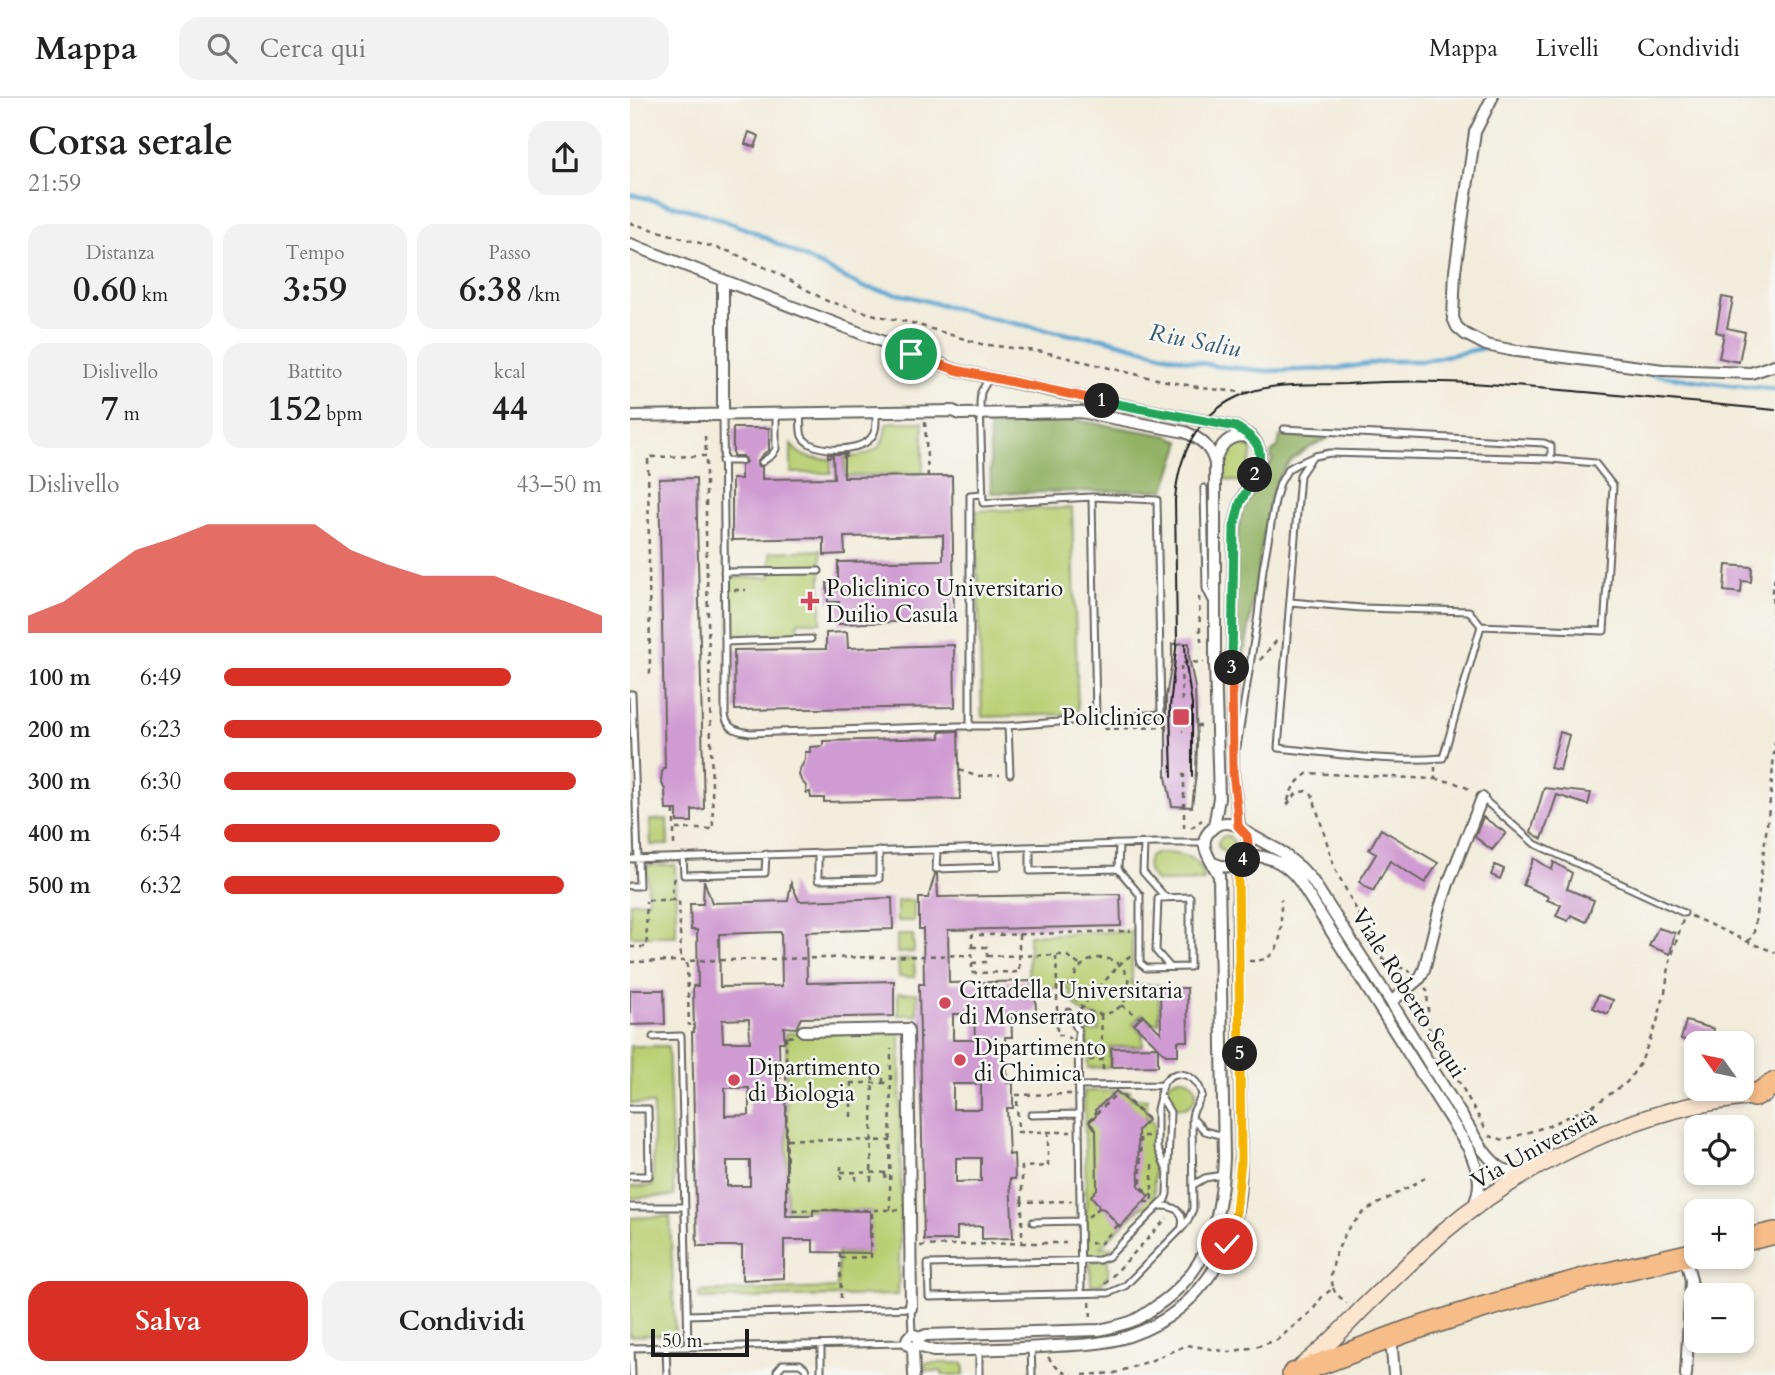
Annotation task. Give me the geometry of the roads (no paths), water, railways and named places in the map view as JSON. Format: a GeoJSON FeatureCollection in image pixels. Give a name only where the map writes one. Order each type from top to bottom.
{"type":"FeatureCollection","features":[{"type":"Feature","properties":{"kind":"highway"},"geometry":{"type":"LineString","coordinates":[[1765,1094],[1775,1083]]}},
{"type":"Feature","properties":{"kind":"highway"},"geometry":{"type":"LineString","coordinates":[[1754,1238],[1775,1233]]}},
{"type":"Feature","properties":{"kind":"highway"},"geometry":{"type":"LineString","coordinates":[[1292,1374],[1488,1306],[1587,1278],[1684,1255]]}},
{"type":"Feature","properties":{"kind":"main road","name":"Via Università"},"geometry":{"type":"LineString","coordinates":[[1292,1374],[1330,1343],[1438,1237],[1472,1209],[1534,1169],[1588,1141],[1655,1116],[1688,1107],[1765,1094]]}},
{"type":"Feature","properties":{"kind":"street"},"geometry":{"type":"LineString","coordinates":[[1492,98],[1475,132],[1455,271],[1453,318],[1457,327],[1486,345],[1663,370],[1751,373],[1775,365]]}},
{"type":"Feature","properties":{"kind":"street"},"geometry":{"type":"LineString","coordinates":[[630,244],[956,370],[1236,427],[1252,437],[1260,452],[1260,461],[1240,503],[1234,527],[1233,772],[1241,828],[1248,843],[1241,860],[1241,1161],[1236,1212],[1227,1244],[1209,1276],[1185,1305],[1158,1324],[1126,1338],[1094,1344],[933,1351],[914,1341]]}},
{"type":"Feature","properties":{"kind":"street"},"geometry":{"type":"LineString","coordinates":[[723,281],[723,415]]}},
{"type":"Feature","properties":{"kind":"street"},"geometry":{"type":"LineString","coordinates":[[630,416],[953,411],[960,414],[1081,412],[1185,432],[1205,443],[1216,463]]}},
{"type":"Feature","properties":{"kind":"street"},"geometry":{"type":"LineString","coordinates":[[1214,826],[1219,798],[1215,676],[1216,463],[1217,453],[1228,440],[1235,436],[1252,437]]}},
{"type":"Feature","properties":{"kind":"street"},"geometry":{"type":"LineString","coordinates":[[1391,1002],[1418,980],[1424,970],[1448,884],[1482,797]]}},
{"type":"Feature","properties":{"kind":"street"},"geometry":{"type":"LineString","coordinates":[[914,1341],[926,1335],[1099,1330],[1136,1320],[1170,1296],[1188,1278],[1201,1259],[1212,1237],[1222,1193],[1223,1175],[1219,876],[1204,844],[1214,826],[1226,823],[1241,828]]}},
{"type":"Feature","properties":{"kind":"street","name":"Viale Roberto Sequi"},"geometry":{"type":"LineString","coordinates":[[1241,828],[1280,851],[1312,880],[1492,1162],[1501,1169],[1514,1172],[1534,1169]]}},
{"type":"Feature","properties":{"kind":"street","name":"Viale Roberto Sequi"},"geometry":{"type":"LineString","coordinates":[[1241,860],[1257,855],[1272,859],[1293,871],[1469,1149],[1479,1173],[1478,1197],[1472,1209]]}},
{"type":"Feature","properties":{"kind":"street"},"geometry":{"type":"LineString","coordinates":[[1213,863],[1225,867],[1241,860]]}},
{"type":"Feature","properties":{"kind":"street"},"geometry":{"type":"LineString","coordinates":[[803,1031],[908,1029],[911,1308]]}},
{"type":"Feature","properties":{"kind":"street"},"geometry":{"type":"LineString","coordinates":[[1686,1375],[1691,1269]]}},
{"type":"Feature","properties":{"kind":"street"},"geometry":{"type":"LineString","coordinates":[[1391,1338],[1394,1375]]}},
{"type":"Feature","properties":{"kind":"street"},"geometry":{"type":"LineString","coordinates":[[914,1341],[914,1375]]}},
{"type":"Feature","properties":{"kind":"lane"},"geometry":{"type":"LineString","coordinates":[[723,415],[724,642],[726,722],[730,728],[750,733],[1008,726],[1161,714],[1157,500],[1092,497],[983,503],[980,403],[981,392],[990,377]]}},
{"type":"Feature","properties":{"kind":"lane"},"geometry":{"type":"LineString","coordinates":[[800,414],[802,437],[806,441],[823,449],[850,449],[860,447],[870,440],[875,432],[876,413]]}},
{"type":"Feature","properties":{"kind":"lane"},"geometry":{"type":"LineString","coordinates":[[762,462],[776,449],[776,414]]}},
{"type":"Feature","properties":{"kind":"lane"},"geometry":{"type":"LineString","coordinates":[[1284,429],[1544,443],[1551,446],[1551,455]]}},
{"type":"Feature","properties":{"kind":"lane"},"geometry":{"type":"LineString","coordinates":[[1233,772],[1275,502],[1280,483],[1288,469],[1315,456],[1330,453],[1551,455],[1595,463],[1613,486],[1604,631],[1481,626],[1469,611],[1290,603]]}},
{"type":"Feature","properties":{"kind":"lane"},"geometry":{"type":"LineString","coordinates":[[1310,460],[1300,475],[1278,748],[1387,759],[1443,758],[1481,626]]}},
{"type":"Feature","properties":{"kind":"lane"},"geometry":{"type":"LineString","coordinates":[[722,461],[741,461]]}},
{"type":"Feature","properties":{"kind":"lane"},"geometry":{"type":"LineString","coordinates":[[1204,488],[1206,589],[1216,609]]}},
{"type":"Feature","properties":{"kind":"lane"},"geometry":{"type":"LineString","coordinates":[[971,727],[971,495],[983,494]]}},
{"type":"Feature","properties":{"kind":"lane"},"geometry":{"type":"LineString","coordinates":[[1092,497],[1096,719]]}},
{"type":"Feature","properties":{"kind":"lane"},"geometry":{"type":"LineString","coordinates":[[724,572],[819,571]]}},
{"type":"Feature","properties":{"kind":"lane"},"geometry":{"type":"LineString","coordinates":[[724,642],[811,639]]}},
{"type":"Feature","properties":{"kind":"lane"},"geometry":{"type":"LineString","coordinates":[[630,694],[639,886],[630,886]]}},
{"type":"Feature","properties":{"kind":"lane"},"geometry":{"type":"LineString","coordinates":[[1008,726],[1010,774]]}},
{"type":"Feature","properties":{"kind":"lane"},"geometry":{"type":"LineString","coordinates":[[1482,797],[1535,845],[1684,914]]}},
{"type":"Feature","properties":{"kind":"lane"},"geometry":{"type":"LineString","coordinates":[[1144,844],[1143,872],[1166,898]]}},
{"type":"Feature","properties":{"kind":"lane"},"geometry":{"type":"LineString","coordinates":[[630,859],[1204,844]]}},
{"type":"Feature","properties":{"kind":"lane"},"geometry":{"type":"LineString","coordinates":[[1119,845],[1118,869],[1140,895],[1140,963],[1146,968],[1190,967],[1190,897],[1158,898],[1156,951],[1170,967]]}},
{"type":"Feature","properties":{"kind":"lane"},"geometry":{"type":"LineString","coordinates":[[1030,847],[1030,871],[1118,869]]}},
{"type":"Feature","properties":{"kind":"lane"},"geometry":{"type":"LineString","coordinates":[[937,850],[936,869],[998,867],[996,848]]}},
{"type":"Feature","properties":{"kind":"lane"},"geometry":{"type":"LineString","coordinates":[[818,853],[818,880],[878,879],[879,851]]}},
{"type":"Feature","properties":{"kind":"lane"},"geometry":{"type":"LineString","coordinates":[[683,857],[684,875],[765,873],[765,854]]}},
{"type":"Feature","properties":{"kind":"lane"},"geometry":{"type":"LineString","coordinates":[[1068,1013],[1078,1030],[1081,1294]]}},
{"type":"Feature","properties":{"kind":"lane"},"geometry":{"type":"LineString","coordinates":[[653,1037],[681,1036],[688,1347]]}},
{"type":"Feature","properties":{"kind":"lane"},"geometry":{"type":"LineString","coordinates":[[1160,1094],[1170,1112],[1169,1174],[1167,1194],[1165,1200],[1108,1257],[1099,1260],[928,1264],[929,1297],[1109,1293],[1125,1286],[1181,1229],[1193,1209],[1192,1118],[1202,1096],[1198,1084],[1183,1073],[1170,1076],[1162,1085],[1160,1094],[1157,1109],[1157,1148],[1169,1174]]}},
{"type":"Feature","properties":{"kind":"lane"},"geometry":{"type":"LineString","coordinates":[[1079,1086],[1162,1085]]}},
{"type":"Feature","properties":{"kind":"lane"},"geometry":{"type":"LineString","coordinates":[[630,1109],[648,1109],[649,1176],[630,1176]]}},
{"type":"Feature","properties":{"kind":"lane"},"geometry":{"type":"LineString","coordinates":[[1031,1115],[1079,1114]]}},
{"type":"Feature","properties":{"kind":"lane"},"geometry":{"type":"LineString","coordinates":[[1192,1118],[1205,1131],[1223,1136]]}},
{"type":"Feature","properties":{"kind":"lane"},"geometry":{"type":"LineString","coordinates":[[1193,1185],[1205,1178],[1223,1175]]}},
{"type":"Feature","properties":{"kind":"lane"},"geometry":{"type":"LineString","coordinates":[[1159,1206],[1172,1206],[1180,1212],[1183,1222],[1181,1229]]}},
{"type":"Feature","properties":{"kind":"lane"},"geometry":{"type":"LineString","coordinates":[[630,1207],[685,1207]]}},
{"type":"Feature","properties":{"kind":"lane"},"geometry":{"type":"LineString","coordinates":[[1033,1222],[1080,1221]]}},
{"type":"Feature","properties":{"kind":"lane"},"geometry":{"type":"LineString","coordinates":[[632,1375],[631,1348],[914,1341],[911,1308],[688,1315]]}},
{"type":"Feature","properties":{"kind":"lane"},"geometry":{"type":"LineString","coordinates":[[821,1345],[821,1375]]}},
{"type":"Feature","properties":{"kind":"lane"},"geometry":{"type":"LineString","coordinates":[[666,1347],[667,1375]]}},
{"type":"Feature","properties":{"kind":"lane"},"geometry":{"type":"LineString","coordinates":[[1032,1375],[1037,1347]]}},
{"type":"Feature","properties":{"kind":"lane"},"geometry":{"type":"LineString","coordinates":[[979,1350],[979,1375]]}},
{"type":"Feature","properties":{"kind":"lane"},"geometry":{"type":"LineString","coordinates":[[777,1375],[783,1364],[800,1364],[807,1375]]}},
{"type":"Feature","properties":{"kind":"waterway","name":"Riu Saliu"},"geometry":{"type":"LineString","coordinates":[[630,194],[706,214],[754,232],[863,287],[998,320],[1072,335],[1102,338],[1216,366],[1268,371],[1335,369],[1387,361],[1422,361],[1484,348]]}},
{"type":"Feature","properties":{"kind":"waterway","name":"Riu Saliu"},"geometry":{"type":"LineString","coordinates":[[1634,372],[1775,389]]}},
{"type":"Feature","properties":{"kind":"tram line"},"geometry":{"type":"LineString","coordinates":[[1172,776],[1170,707],[1177,639],[1177,484],[1180,468],[1192,440],[1210,415],[1223,405],[1250,392],[1277,386],[1419,382],[1514,386],[1775,410]]}},
{"type":"Feature","properties":{"kind":"tram line"},"geometry":{"type":"LineString","coordinates":[[1185,644],[1192,705],[1192,777]]}},
{"type":"Feature","properties":{"kind":"place","name":"Policlinico Universitario Duilio Casula"},"geometry":{"type":"Point","coordinates":[810,601]}},
{"type":"Feature","properties":{"kind":"place","name":"Policlinico"},"geometry":{"type":"Point","coordinates":[1181,717]}},
{"type":"Feature","properties":{"kind":"place","name":"Cittadella Universitaria di Monserrato"},"geometry":{"type":"Point","coordinates":[945,1003]}},
{"type":"Feature","properties":{"kind":"place","name":"Dipartimento di Chimica"},"geometry":{"type":"Point","coordinates":[960,1060]}},
{"type":"Feature","properties":{"kind":"place","name":"Dipartimento di Biologia"},"geometry":{"type":"Point","coordinates":[734,1080]}}]}
